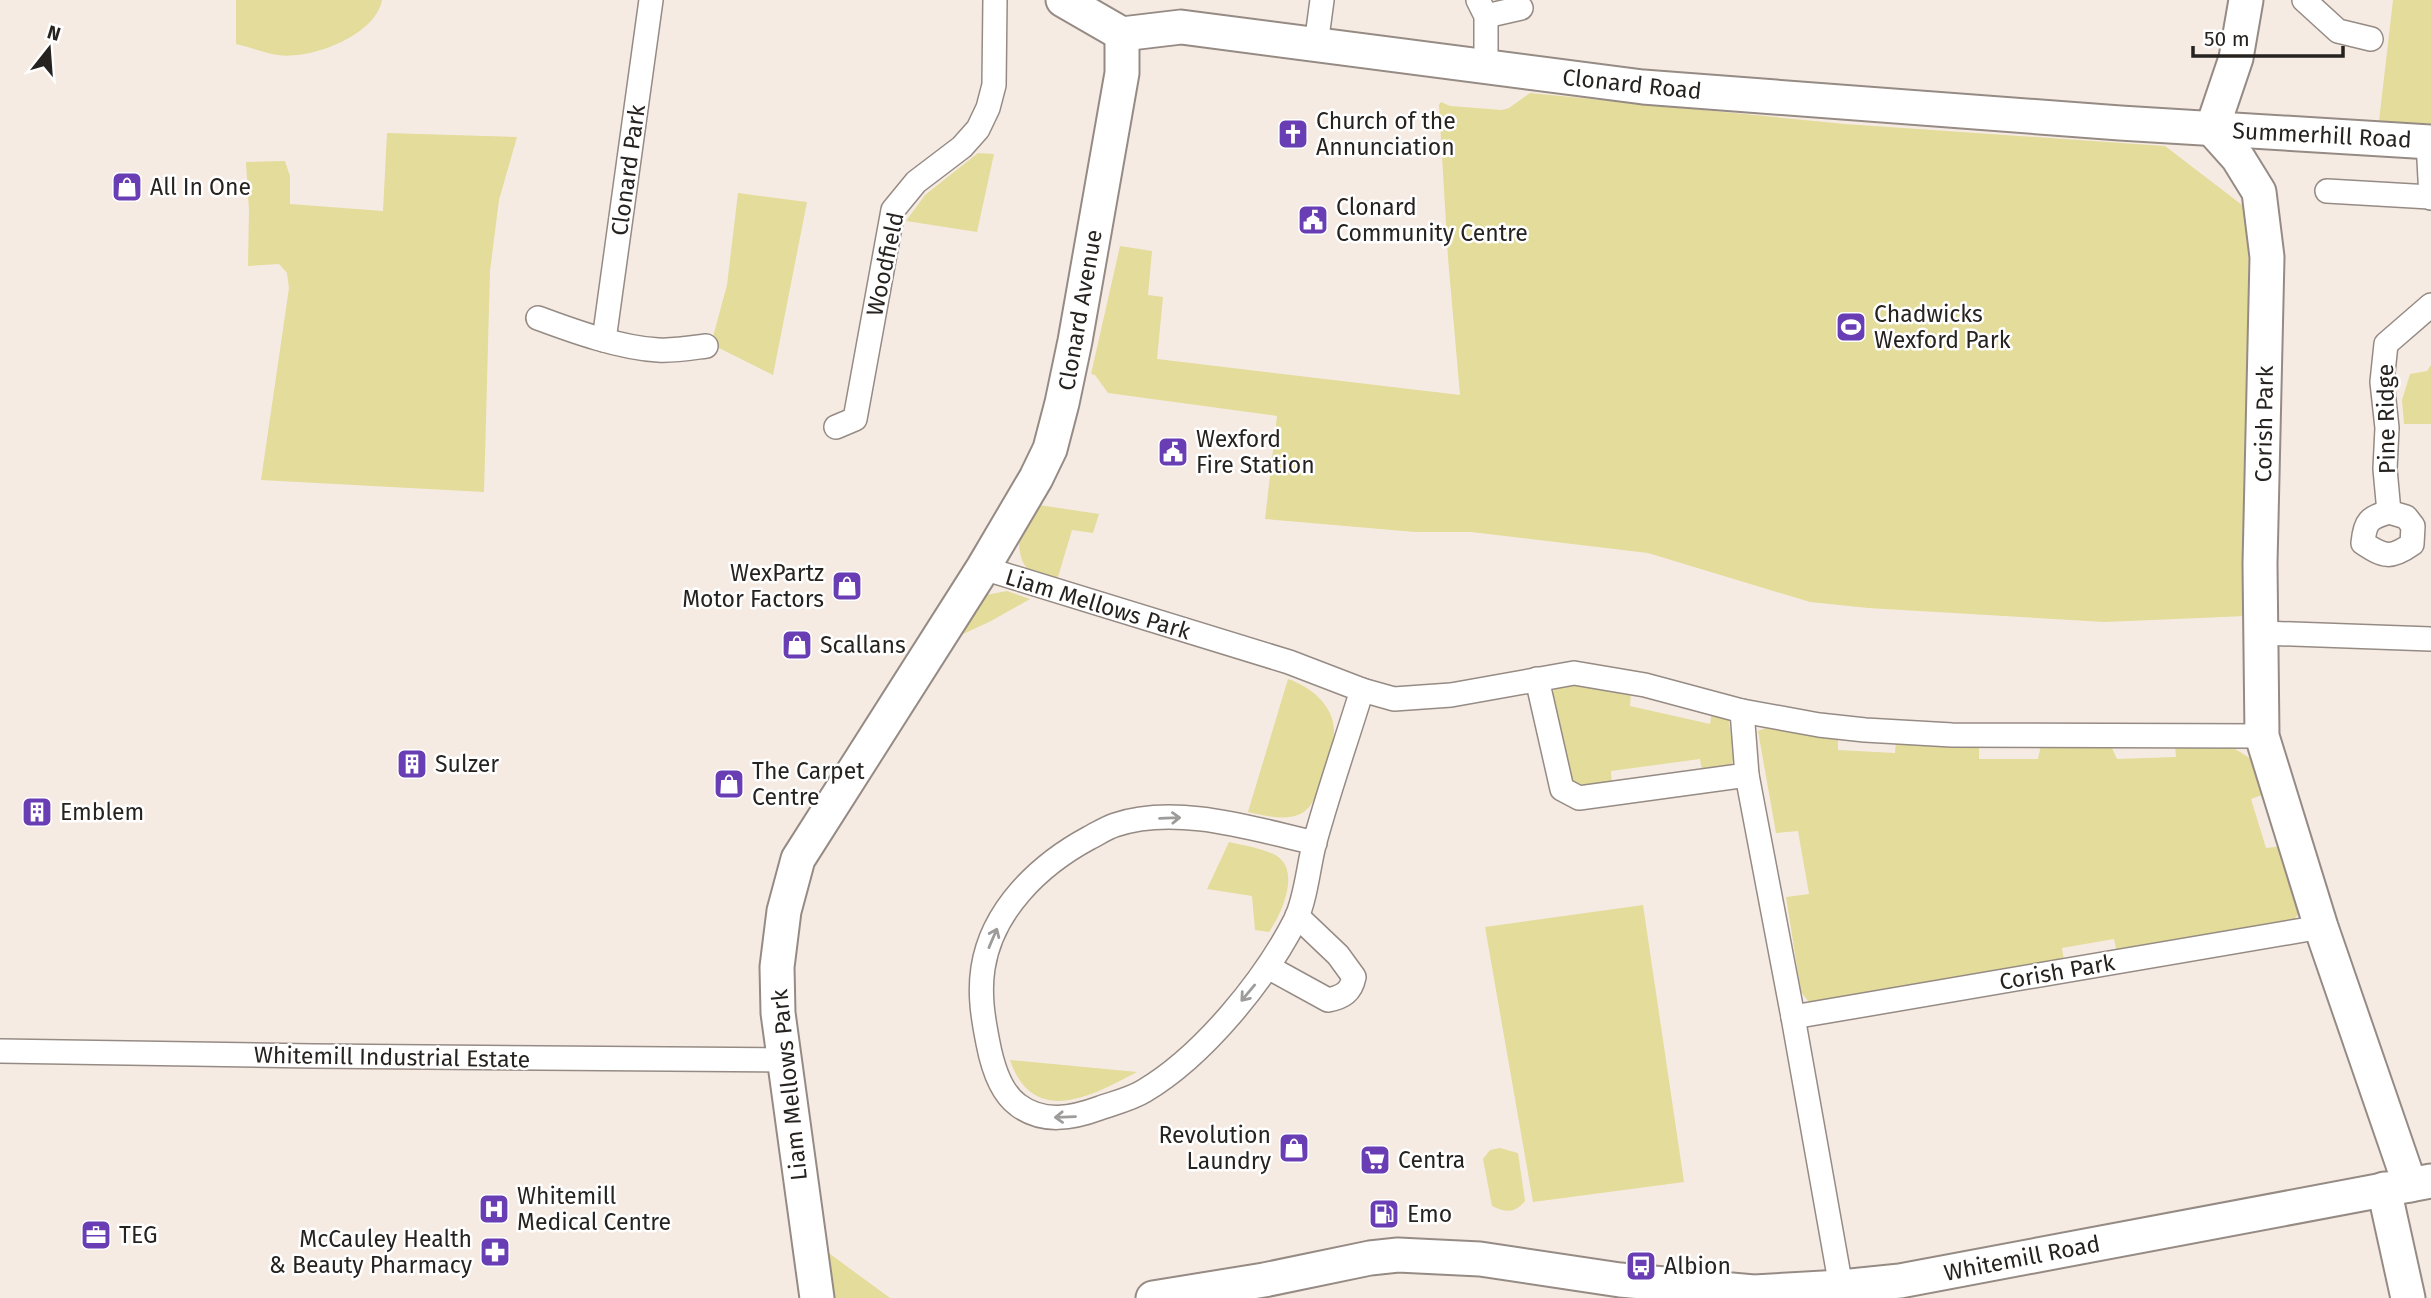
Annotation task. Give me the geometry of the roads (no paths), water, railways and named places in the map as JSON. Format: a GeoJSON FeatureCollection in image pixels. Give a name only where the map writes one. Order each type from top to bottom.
{"type":"FeatureCollection","features":[{"type":"Feature","properties":{"kind":"street","name":"Clonard Park"},"geometry":{"type":"LineString","coordinates":[[604,340],[651,0]]}},
{"type":"Feature","properties":{"kind":"street","name":"Woodfield"},"geometry":{"type":"LineString","coordinates":[[836,426],[855,419],[893,210],[916,182],[970,138],[978,129],[988,108],[993,85],[995,0]]}},
{"type":"Feature","properties":{"kind":"street"},"geometry":{"type":"LineString","coordinates":[[1063,0],[1122,34]]}},
{"type":"Feature","properties":{"kind":"street"},"geometry":{"type":"LineString","coordinates":[[1316,45],[1322,0]]}},
{"type":"Feature","properties":{"kind":"street"},"geometry":{"type":"LineString","coordinates":[[2212,129],[2235,58],[2246,0]]}},
{"type":"Feature","properties":{"kind":"street"},"geometry":{"type":"LineString","coordinates":[[2304,0],[2338,32],[2371,39]]}},
{"type":"Feature","properties":{"kind":"street"},"geometry":{"type":"LineString","coordinates":[[1486,66],[1482,8],[1521,8]]}},
{"type":"Feature","properties":{"kind":"street","name":"Clonard Road"},"geometry":{"type":"LineString","coordinates":[[1122,34],[1181,27],[1643,87],[2212,129]]}},
{"type":"Feature","properties":{"kind":"street","name":"Clonard Avenue"},"geometry":{"type":"LineString","coordinates":[[983,569],[1050,449],[1062,403],[1122,73],[1122,34]]}},
{"type":"Feature","properties":{"kind":"street","name":"Summerhill Road"},"geometry":{"type":"LineString","coordinates":[[2212,129],[2430,141]]}},
{"type":"Feature","properties":{"kind":"street","name":"Corish Park"},"geometry":{"type":"LineString","coordinates":[[2212,129],[2238,158],[2259,192],[2267,257],[2260,564],[2262,736],[2321,927],[2408,1185],[2408,1298]]}},
{"type":"Feature","properties":{"kind":"street"},"geometry":{"type":"LineString","coordinates":[[2327,191],[2430,198],[2430,141]]}},
{"type":"Feature","properties":{"kind":"street","name":"Pine Ridge"},"geometry":{"type":"LineString","coordinates":[[2389,512],[2385,469],[2387,428],[2382,382],[2386,344],[2431,305]]}},
{"type":"Feature","properties":{"kind":"street"},"geometry":{"type":"LineString","coordinates":[[538,318],[604,340],[657,350],[706,346]]}},
{"type":"Feature","properties":{"kind":"street"},"geometry":{"type":"LineString","coordinates":[[2389,512],[2406,517],[2422,527],[2412,544],[2398,554],[2381,555],[2363,543],[2364,528],[2372,517],[2389,512]]}},
{"type":"Feature","properties":{"kind":"street","name":"Liam Mellows Park"},"geometry":{"type":"LineString","coordinates":[[817,1298],[778,1013],[776,967],[784,911],[798,859],[983,569],[1289,662],[1362,690],[1394,699],[1451,695],[1537,679]]}},
{"type":"Feature","properties":{"kind":"street"},"geometry":{"type":"LineString","coordinates":[[2262,633],[2431,639]]}},
{"type":"Feature","properties":{"kind":"street"},"geometry":{"type":"LineString","coordinates":[[1747,775],[1579,798],[1562,789],[1537,679],[1574,673],[1645,685],[1742,711],[1819,725],[1952,735],[2262,736]]}},
{"type":"Feature","properties":{"kind":"street"},"geometry":{"type":"LineString","coordinates":[[1315,843],[1241,826],[1177,817],[1115,825],[1072,847],[1033,876],[1002,917],[990,941],[983,967],[981,990],[982,1014],[991,1059],[1002,1085],[1017,1105],[1047,1118],[1076,1117],[1142,1092],[1180,1064],[1213,1032],[1268,967],[1297,916],[1315,843],[1362,690]]}},
{"type":"Feature","properties":{"kind":"street"},"geometry":{"type":"LineString","coordinates":[[1742,711],[1747,775],[1841,1287]]}},
{"type":"Feature","properties":{"kind":"street"},"geometry":{"type":"LineString","coordinates":[[1268,967],[1328,1000],[1347,993],[1352,985],[1354,977],[1338,956],[1297,916]]}},
{"type":"Feature","properties":{"kind":"street","name":"Corish Park"},"geometry":{"type":"LineString","coordinates":[[1793,1017],[2321,927]]}},
{"type":"Feature","properties":{"kind":"street","name":"Whitemill Industrial Estate"},"geometry":{"type":"LineString","coordinates":[[0,1051],[783,1060]]}},
{"type":"Feature","properties":{"kind":"street","name":"Whitemill Road"},"geometry":{"type":"LineString","coordinates":[[1153,1298],[1398,1255],[1480,1259],[1620,1280],[1755,1292],[1841,1287],[1894,1289],[2408,1185]]}},
{"type":"Feature","properties":{"kind":"street"},"geometry":{"type":"LineString","coordinates":[[1620,1280],[1666,1298]]}},
{"type":"Feature","properties":{"kind":"place","name":"Church of the Annunciation"},"geometry":{"type":"Point","coordinates":[1293,134]}},
{"type":"Feature","properties":{"kind":"place","name":"All In One"},"geometry":{"type":"Point","coordinates":[127,187]}},
{"type":"Feature","properties":{"kind":"place","name":"Clonard Community Centre"},"geometry":{"type":"Point","coordinates":[1313,220]}},
{"type":"Feature","properties":{"kind":"place","name":"Chadwicks Wexford Park"},"geometry":{"type":"Point","coordinates":[1851,327]}},
{"type":"Feature","properties":{"kind":"place","name":"Wexford Fire Station"},"geometry":{"type":"Point","coordinates":[1173,452]}},
{"type":"Feature","properties":{"kind":"place","name":"WexPartz Motor Factors"},"geometry":{"type":"Point","coordinates":[847,586]}},
{"type":"Feature","properties":{"kind":"place","name":"Scallans"},"geometry":{"type":"Point","coordinates":[797,645]}},
{"type":"Feature","properties":{"kind":"place","name":"Sulzer"},"geometry":{"type":"Point","coordinates":[412,764]}},
{"type":"Feature","properties":{"kind":"place","name":"The Carpet Centre"},"geometry":{"type":"Point","coordinates":[729,784]}},
{"type":"Feature","properties":{"kind":"place","name":"Emblem"},"geometry":{"type":"Point","coordinates":[37,812]}},
{"type":"Feature","properties":{"kind":"place","name":"Revolution Laundry"},"geometry":{"type":"Point","coordinates":[1294,1148]}},
{"type":"Feature","properties":{"kind":"place","name":"Centra"},"geometry":{"type":"Point","coordinates":[1375,1160]}},
{"type":"Feature","properties":{"kind":"place","name":"Whitemill Medical Centre"},"geometry":{"type":"Point","coordinates":[494,1209]}},
{"type":"Feature","properties":{"kind":"place","name":"Emo"},"geometry":{"type":"Point","coordinates":[1384,1214]}},
{"type":"Feature","properties":{"kind":"place","name":"TEG"},"geometry":{"type":"Point","coordinates":[96,1235]}},
{"type":"Feature","properties":{"kind":"place","name":"McCauley Health & Beauty Pharmacy"},"geometry":{"type":"Point","coordinates":[495,1252]}},
{"type":"Feature","properties":{"kind":"place","name":"Albion"},"geometry":{"type":"Point","coordinates":[1641,1266]}}]}
